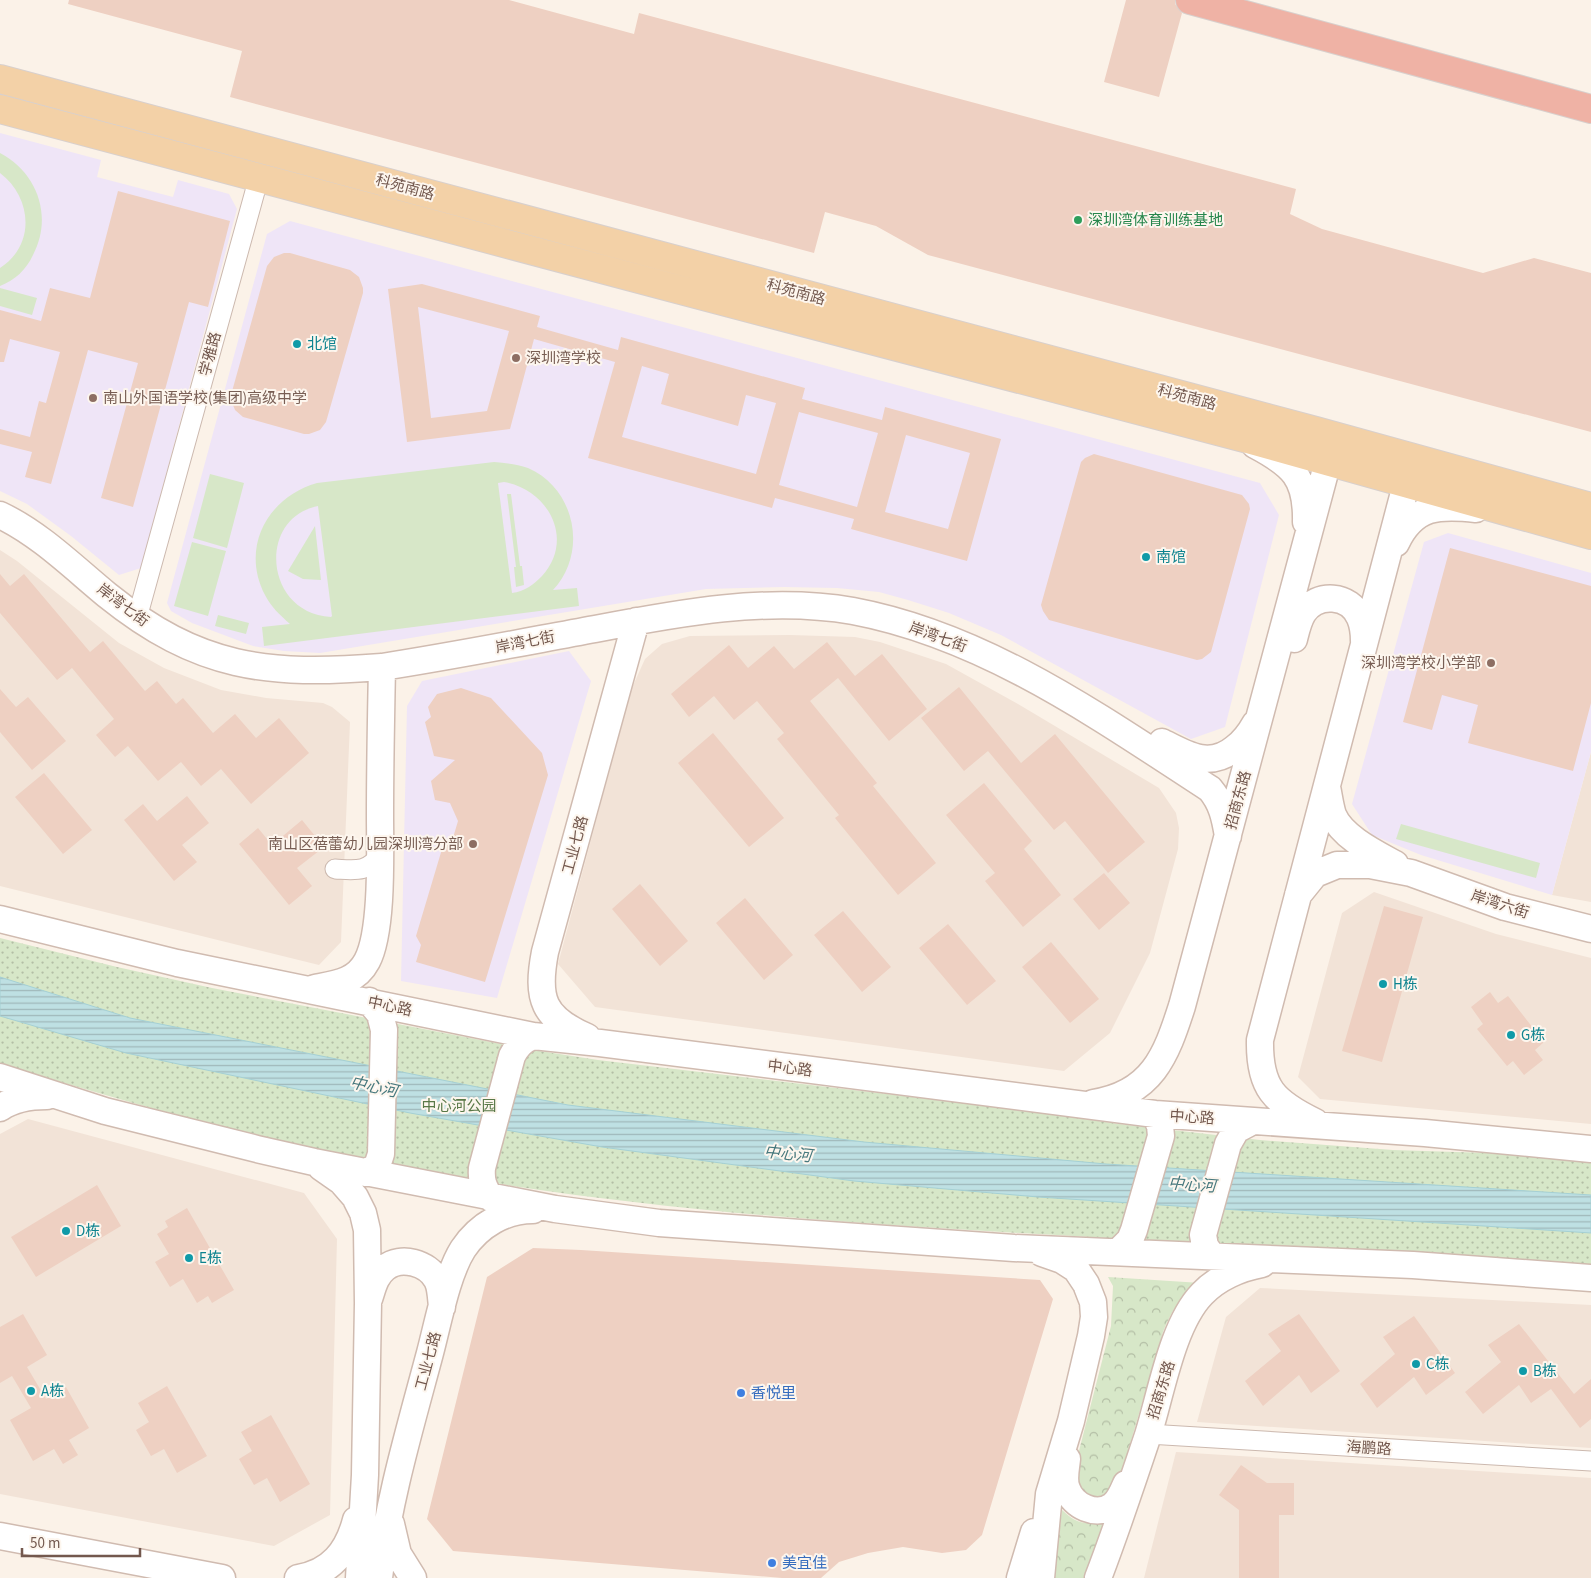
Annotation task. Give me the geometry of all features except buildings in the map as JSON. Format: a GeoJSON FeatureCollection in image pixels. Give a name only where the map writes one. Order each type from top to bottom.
{"type":"FeatureCollection","features":[{"type":"Feature","properties":{"kind":"highway"},"geometry":{"type":"LineString","coordinates":[[1190,0],[1591,109]]}},
{"type":"Feature","properties":{"kind":"main road","name":"科苑南路"},"geometry":{"type":"LineString","coordinates":[[0,79],[1410,471],[1591,506]]}},
{"type":"Feature","properties":{"kind":"main road","name":"科苑南路"},"geometry":{"type":"LineString","coordinates":[[0,108],[1244,438],[1332,449]]}},
{"type":"Feature","properties":{"kind":"main road","name":"科苑南路"},"geometry":{"type":"LineString","coordinates":[[1410,471],[1500,511],[1591,536]]}},
{"type":"Feature","properties":{"kind":"street","name":"学雅路"},"geometry":{"type":"LineString","coordinates":[[137,618],[259,177]]}},
{"type":"Feature","properties":{"kind":"street"},"geometry":{"type":"LineString","coordinates":[[1244,438],[1284,462],[1300,480],[1307,506],[1306,544]]}},
{"type":"Feature","properties":{"kind":"street","name":"招商东路"},"geometry":{"type":"LineString","coordinates":[[1073,1105],[1094,1103],[1120,1097],[1142,1084],[1162,1059],[1171,1041],[1332,449]]}},
{"type":"Feature","properties":{"kind":"street"},"geometry":{"type":"LineString","coordinates":[[1324,1127],[1291,1110],[1274,1096],[1266,1082],[1260,1062],[1260,1040],[1410,471]]}},
{"type":"Feature","properties":{"kind":"street"},"geometry":{"type":"LineString","coordinates":[[1383,570],[1400,534],[1412,519],[1422,513],[1436,508],[1453,506],[1500,511]]}},
{"type":"Feature","properties":{"kind":"street","name":"岸湾七街"},"geometry":{"type":"LineString","coordinates":[[0,516],[27,531],[137,618],[171,639],[197,651],[247,665],[300,671],[382,667],[636,621],[706,611],[771,606],[828,608],[853,611],[915,627],[963,645],[1075,702]]}},
{"type":"Feature","properties":{"kind":"street"},"geometry":{"type":"LineString","coordinates":[[1075,702],[1122,722],[1177,750],[1208,759],[1217,758],[1228,754],[1241,743],[1252,729],[1285,670],[1302,615],[1313,603],[1330,598],[1340,599],[1348,603],[1360,617],[1364,641]]}},
{"type":"Feature","properties":{"kind":"street","name":"工业七路"},"geometry":{"type":"LineString","coordinates":[[600,1043],[567,1028],[546,1007],[542,996],[542,969],[545,952],[636,621]]}},
{"type":"Feature","properties":{"kind":"street"},"geometry":{"type":"LineString","coordinates":[[310,990],[338,984],[353,978],[366,961],[373,940],[376,924],[380,855],[382,667]]}},
{"type":"Feature","properties":{"kind":"street"},"geometry":{"type":"LineString","coordinates":[[1075,702],[1210,789],[1220,800],[1228,836]]}},
{"type":"Feature","properties":{"kind":"street"},"geometry":{"type":"LineString","coordinates":[[1327,787],[1334,815],[1341,828],[1363,846],[1411,873]]}},
{"type":"Feature","properties":{"kind":"street"},"geometry":{"type":"LineString","coordinates":[[335,869],[355,870],[368,868],[380,855]]}},
{"type":"Feature","properties":{"kind":"street"},"geometry":{"type":"LineString","coordinates":[[1297,896],[1315,874],[1337,865],[1370,865],[1411,873]]}},
{"type":"Feature","properties":{"kind":"street","name":"岸湾六街"},"geometry":{"type":"LineString","coordinates":[[1411,873],[1505,907],[1591,929]]}},
{"type":"Feature","properties":{"kind":"street","name":"中心路"},"geometry":{"type":"LineString","coordinates":[[0,919],[176,963],[533,1036],[600,1043],[1073,1105],[1158,1125],[1253,1122],[1426,1133],[1591,1149]]}},
{"type":"Feature","properties":{"kind":"street"},"geometry":{"type":"LineString","coordinates":[[369,1001],[380,1014],[384,1030],[374,1164]]}},
{"type":"Feature","properties":{"kind":"street"},"geometry":{"type":"LineString","coordinates":[[491,1198],[484,1188],[481,1178],[482,1168],[512,1056],[524,1040],[533,1036]]}},
{"type":"Feature","properties":{"kind":"street"},"geometry":{"type":"LineString","coordinates":[[0,1078],[105,1111],[257,1149],[314,1162],[374,1164],[491,1198],[555,1209],[707,1227],[1014,1248],[1118,1252],[1207,1246],[1287,1260],[1413,1265],[1591,1278]]}},
{"type":"Feature","properties":{"kind":"street"},"geometry":{"type":"LineString","coordinates":[[0,1108],[21,1098],[58,1096]]}},
{"type":"Feature","properties":{"kind":"street"},"geometry":{"type":"LineString","coordinates":[[1207,1246],[1228,1144],[1236,1130],[1253,1122]]}},
{"type":"Feature","properties":{"kind":"street"},"geometry":{"type":"LineString","coordinates":[[1118,1252],[1130,1240],[1134,1230],[1158,1125]]}},
{"type":"Feature","properties":{"kind":"street"},"geometry":{"type":"LineString","coordinates":[[314,1162],[341,1181],[355,1196],[363,1213],[367,1230],[368,1303],[365,1475],[359,1578]]}},
{"type":"Feature","properties":{"kind":"street","name":"工业七路"},"geometry":{"type":"LineString","coordinates":[[378,1578],[389,1508],[455,1264],[463,1249],[475,1234],[504,1214],[523,1210],[555,1209]]}},
{"type":"Feature","properties":{"kind":"street"},"geometry":{"type":"LineString","coordinates":[[1014,1248],[1042,1253],[1062,1260],[1076,1269],[1086,1284],[1093,1302],[1091,1336],[1071,1421],[1049,1494],[1029,1544],[1020,1578]]}},
{"type":"Feature","properties":{"kind":"street","name":"招商东路"},"geometry":{"type":"LineString","coordinates":[[1098,1578],[1112,1543],[1144,1445],[1174,1345],[1188,1314],[1202,1294],[1223,1277],[1247,1267],[1287,1260]]}},
{"type":"Feature","properties":{"kind":"street"},"geometry":{"type":"LineString","coordinates":[[368,1303],[376,1279],[386,1267],[400,1262],[417,1263],[429,1269],[438,1281],[442,1308]]}},
{"type":"Feature","properties":{"kind":"street"},"geometry":{"type":"LineString","coordinates":[[1071,1421],[1064,1477],[1066,1488],[1076,1503],[1084,1508],[1101,1510],[1110,1508],[1115,1503],[1144,1445]]}},
{"type":"Feature","properties":{"kind":"street","name":"海鹏路"},"geometry":{"type":"LineString","coordinates":[[1144,1445],[1591,1461]]}},
{"type":"Feature","properties":{"kind":"street"},"geometry":{"type":"LineString","coordinates":[[298,1578],[306,1577],[326,1568],[342,1554],[353,1533],[365,1475]]}},
{"type":"Feature","properties":{"kind":"street"},"geometry":{"type":"LineString","coordinates":[[1040,1578],[1049,1494]]}},
{"type":"Feature","properties":{"kind":"street"},"geometry":{"type":"LineString","coordinates":[[389,1508],[392,1534],[398,1554],[414,1578]]}},
{"type":"Feature","properties":{"kind":"street"},"geometry":{"type":"LineString","coordinates":[[0,1536],[222,1578]]}},
{"type":"Feature","properties":{"kind":"street"},"geometry":{"type":"LineString","coordinates":[[1109,1578],[1112,1543]]}},
{"type":"Feature","properties":{"kind":"shaded area","name":"南山外国语学校(集团)高级中学"},"geometry":{"type":"Polygon","coordinates":[[[0,133],[101,160],[97,177],[173,197],[178,180],[229,194],[237,209],[141,568],[119,575],[71,536],[27,504],[0,491],[0,133]]]}},
{"type":"Feature","properties":{"kind":"shaded area","name":"深圳湾学校"},"geometry":{"type":"Polygon","coordinates":[[[290,221],[1260,483],[1279,515],[1225,727],[1191,739],[1001,635],[949,613],[879,592],[837,588],[784,587],[706,589],[320,653],[284,651],[253,646],[192,623],[171,611],[167,603],[267,234],[290,221]]]}},
{"type":"Feature","properties":{"kind":"shaded area","name":"深圳湾学校小学部"},"geometry":{"type":"Polygon","coordinates":[[[1448,533],[1591,573],[1591,752],[1552,895],[1421,855],[1372,835],[1352,804],[1424,542],[1448,533]]]}},
{"type":"Feature","properties":{"kind":"shaded area"},"geometry":{"type":"Polygon","coordinates":[[[0,550],[17,561],[119,643],[164,668],[221,690],[266,698],[323,703],[332,707],[350,722],[341,942],[319,965],[0,886],[0,550]]]}},
{"type":"Feature","properties":{"kind":"shaded area"},"geometry":{"type":"Polygon","coordinates":[[[790,635],[855,637],[880,642],[946,664],[1018,704],[1159,788],[1176,813],[1179,828],[1178,849],[1150,953],[1110,1033],[1064,1071],[595,1007],[558,964],[631,690],[645,659],[662,644],[690,636],[790,635]]]}},
{"type":"Feature","properties":{"kind":"shaded area","name":"南山区蓓蕾幼儿园深圳湾分部"},"geometry":{"type":"Polygon","coordinates":[[[569,651],[591,681],[497,998],[401,981],[407,706],[422,681],[569,651]]]}},
{"type":"Feature","properties":{"kind":"shaded area"},"geometry":{"type":"Polygon","coordinates":[[[1591,752],[1591,902],[1552,895],[1591,752]]]}},
{"type":"Feature","properties":{"kind":"shaded area"},"geometry":{"type":"Polygon","coordinates":[[[1374,892],[1496,934],[1591,958],[1591,1124],[1320,1099],[1298,1077],[1342,913],[1374,892]]]}},
{"type":"Feature","properties":{"kind":"shaded area"},"geometry":{"type":"Polygon","coordinates":[[[28,1119],[304,1193],[337,1239],[330,1515],[274,1546],[0,1494],[0,1134],[28,1119]]]}},
{"type":"Feature","properties":{"kind":"shaded area"},"geometry":{"type":"Polygon","coordinates":[[[1260,1288],[1591,1305],[1591,1448],[1197,1422],[1226,1317],[1260,1288]]]}},
{"type":"Feature","properties":{"kind":"shaded area"},"geometry":{"type":"Polygon","coordinates":[[[1176,1452],[1591,1478],[1591,1578],[1144,1578],[1176,1452]]]}},
{"type":"Feature","properties":{"kind":"green space"},"geometry":{"type":"Polygon","coordinates":[[[0,153],[24,172],[32,184],[38,197],[42,226],[39,241],[27,265],[15,278],[0,286],[0,268],[12,258],[20,247],[26,221],[19,195],[11,183],[0,173],[0,153]]]}},
{"type":"Feature","properties":{"kind":"green space"},"geometry":{"type":"Polygon","coordinates":[[[0,288],[37,298],[32,315],[0,306],[0,288]]]}},
{"type":"Feature","properties":{"kind":"green space"},"geometry":{"type":"Polygon","coordinates":[[[494,462],[528,468],[544,478],[557,491],[566,506],[572,523],[573,541],[571,558],[564,575],[553,590],[577,588],[579,606],[264,646],[262,627],[290,624],[273,607],[265,595],[258,577],[256,559],[258,542],[263,526],[272,512],[285,500],[300,490],[317,483],[494,462]],[[504,482],[498,483],[512,593],[521,591],[542,576],[552,562],[556,547],[556,533],[552,518],[534,495],[520,487],[504,482]],[[318,506],[298,514],[285,528],[278,545],[276,564],[281,583],[292,600],[309,612],[331,617],[332,616],[318,506]]]}},
{"type":"Feature","properties":{"kind":"green space"},"geometry":{"type":"Polygon","coordinates":[[[210,474],[244,483],[227,548],[193,538],[210,474]]]}},
{"type":"Feature","properties":{"kind":"green space"},"geometry":{"type":"Polygon","coordinates":[[[507,494],[511,494],[524,585],[516,587],[514,567],[516,567],[507,494]]]}},
{"type":"Feature","properties":{"kind":"green space"},"geometry":{"type":"Polygon","coordinates":[[[315,526],[321,580],[303,579],[288,571],[315,526]]]}},
{"type":"Feature","properties":{"kind":"green space"},"geometry":{"type":"Polygon","coordinates":[[[192,542],[226,551],[208,616],[174,606],[192,542]]]}},
{"type":"Feature","properties":{"kind":"green space"},"geometry":{"type":"Polygon","coordinates":[[[218,615],[249,623],[246,634],[215,626],[218,615]]]}},
{"type":"Feature","properties":{"kind":"green space"},"geometry":{"type":"Polygon","coordinates":[[[1401,824],[1540,863],[1536,878],[1396,839],[1401,824]]]}},
{"type":"Feature","properties":{"kind":"green space","name":"中心河公园"},"geometry":{"type":"Polygon","coordinates":[[[0,938],[212,988],[527,1049],[598,1060],[1260,1140],[1393,1150],[1488,1153],[1591,1162],[1591,1267],[945,1229],[784,1217],[623,1201],[404,1168],[287,1143],[171,1114],[0,1063],[0,938]]]}},
{"type":"Feature","properties":{"kind":"green space"},"geometry":{"type":"Polygon","coordinates":[[[1108,1277],[1201,1283],[1182,1298],[1163,1332],[1118,1485],[1103,1496],[1093,1499],[1084,1495],[1071,1482],[1111,1326],[1113,1286],[1108,1277]]]}},
{"type":"Feature","properties":{"kind":"green space"},"geometry":{"type":"Polygon","coordinates":[[[1062,1510],[1068,1516],[1084,1523],[1096,1521],[1110,1515],[1086,1578],[1054,1578],[1062,1510]]]}},
{"type":"Feature","properties":{"kind":"water","name":"中心河"},"geometry":{"type":"Polygon","coordinates":[[[0,977],[130,1018],[568,1105],[864,1142],[1106,1164],[1591,1195],[1591,1233],[1038,1197],[854,1181],[602,1147],[410,1113],[126,1053],[0,1016],[0,977]]]}},
{"type":"Feature","properties":{"kind":"place","name":"深圳湾体育训练基地"},"geometry":{"type":"Point","coordinates":[1078,220]}},
{"type":"Feature","properties":{"kind":"place","name":"北馆"},"geometry":{"type":"Point","coordinates":[297,344]}},
{"type":"Feature","properties":{"kind":"place","name":"深圳湾学校"},"geometry":{"type":"Point","coordinates":[516,358]}},
{"type":"Feature","properties":{"kind":"place","name":"南山外国语学校(集团)高级中学"},"geometry":{"type":"Point","coordinates":[93,398]}},
{"type":"Feature","properties":{"kind":"place","name":"南馆"},"geometry":{"type":"Point","coordinates":[1146,557]}},
{"type":"Feature","properties":{"kind":"place","name":"深圳湾学校小学部"},"geometry":{"type":"Point","coordinates":[1491,663]}},
{"type":"Feature","properties":{"kind":"place","name":"南山区蓓蕾幼儿园深圳湾分部"},"geometry":{"type":"Point","coordinates":[473,844]}},
{"type":"Feature","properties":{"kind":"place","name":"H栋"},"geometry":{"type":"Point","coordinates":[1383,984]}},
{"type":"Feature","properties":{"kind":"place","name":"G栋"},"geometry":{"type":"Point","coordinates":[1511,1035]}},
{"type":"Feature","properties":{"kind":"place","name":"D栋"},"geometry":{"type":"Point","coordinates":[66,1231]}},
{"type":"Feature","properties":{"kind":"place","name":"E栋"},"geometry":{"type":"Point","coordinates":[189,1258]}},
{"type":"Feature","properties":{"kind":"place","name":"C栋"},"geometry":{"type":"Point","coordinates":[1416,1364]}},
{"type":"Feature","properties":{"kind":"place","name":"B栋"},"geometry":{"type":"Point","coordinates":[1523,1371]}},
{"type":"Feature","properties":{"kind":"place","name":"A栋"},"geometry":{"type":"Point","coordinates":[31,1391]}},
{"type":"Feature","properties":{"kind":"place","name":"香悦里"},"geometry":{"type":"Point","coordinates":[741,1393]}},
{"type":"Feature","properties":{"kind":"place","name":"美宜佳"},"geometry":{"type":"Point","coordinates":[772,1563]}}]}
